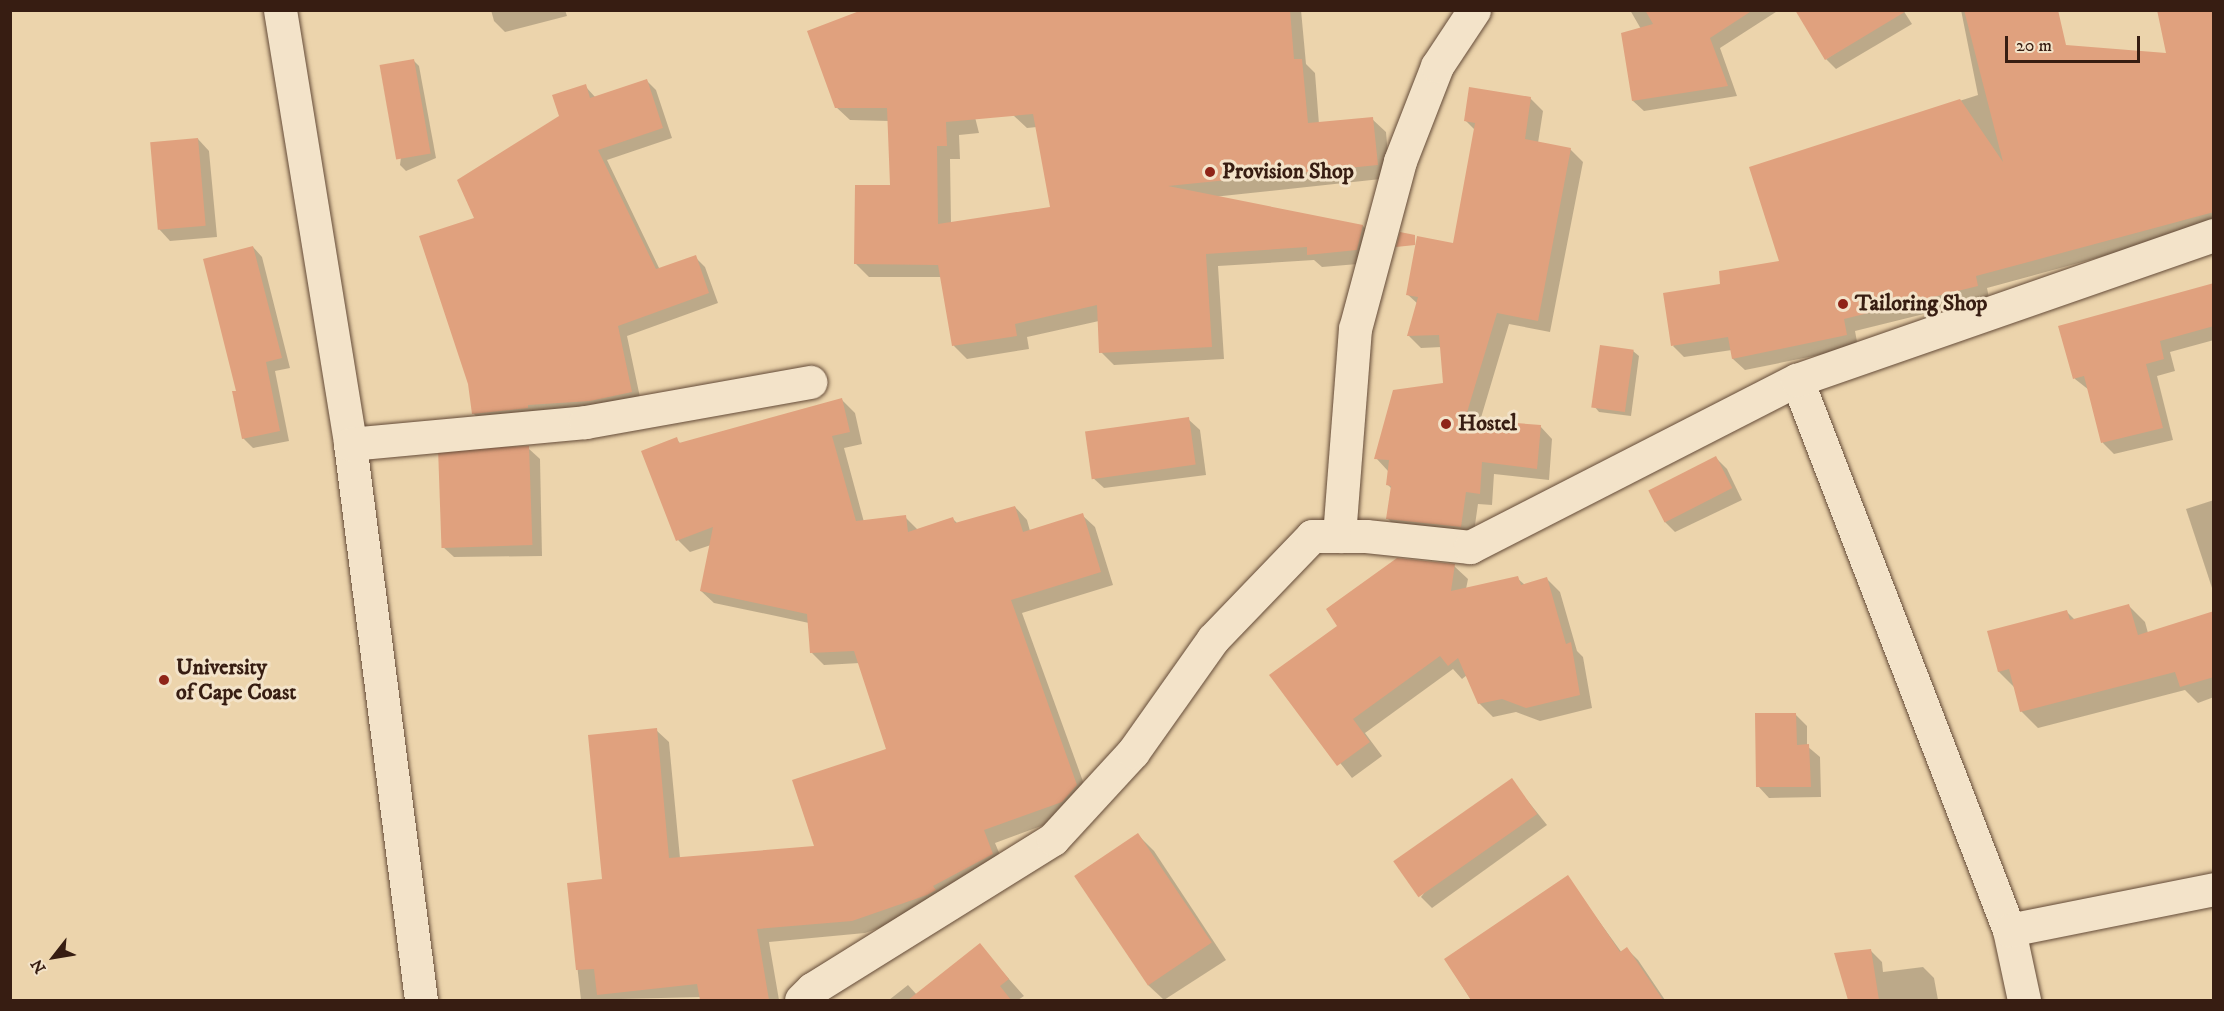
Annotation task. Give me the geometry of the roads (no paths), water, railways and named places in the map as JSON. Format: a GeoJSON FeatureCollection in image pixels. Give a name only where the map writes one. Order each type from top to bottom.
{"type":"FeatureCollection","features":[{"type":"Feature","properties":{"kind":"street"},"geometry":{"type":"LineString","coordinates":[[280,10],[350,444],[420,1000]]}},
{"type":"Feature","properties":{"kind":"street"},"geometry":{"type":"LineString","coordinates":[[1340,536],[1355,330],[1400,161],[1437,66],[1474,10]]}},
{"type":"Feature","properties":{"kind":"street"},"geometry":{"type":"LineString","coordinates":[[801,1000],[812,989],[1053,839],[1133,752],[1212,639],[1312,536],[1470,546],[1797,380],[2214,235]]}},
{"type":"Feature","properties":{"kind":"street"},"geometry":{"type":"LineString","coordinates":[[1797,380],[2009,930],[2024,1000]]}},
{"type":"Feature","properties":{"kind":"street"},"geometry":{"type":"LineString","coordinates":[[350,444],[585,422],[810,382]]}},
{"type":"Feature","properties":{"kind":"street"},"geometry":{"type":"LineString","coordinates":[[2009,930],[2214,889]]}},
{"type":"Feature","properties":{"kind":"place","name":"Provision Shop"},"geometry":{"type":"Point","coordinates":[1210,172]}},
{"type":"Feature","properties":{"kind":"place","name":"Tailoring Shop"},"geometry":{"type":"Point","coordinates":[1843,304]}},
{"type":"Feature","properties":{"kind":"place","name":"Hostel"},"geometry":{"type":"Point","coordinates":[1446,424]}},
{"type":"Feature","properties":{"kind":"place","name":"University of Cape Coast"},"geometry":{"type":"Point","coordinates":[164,680]}}]}
